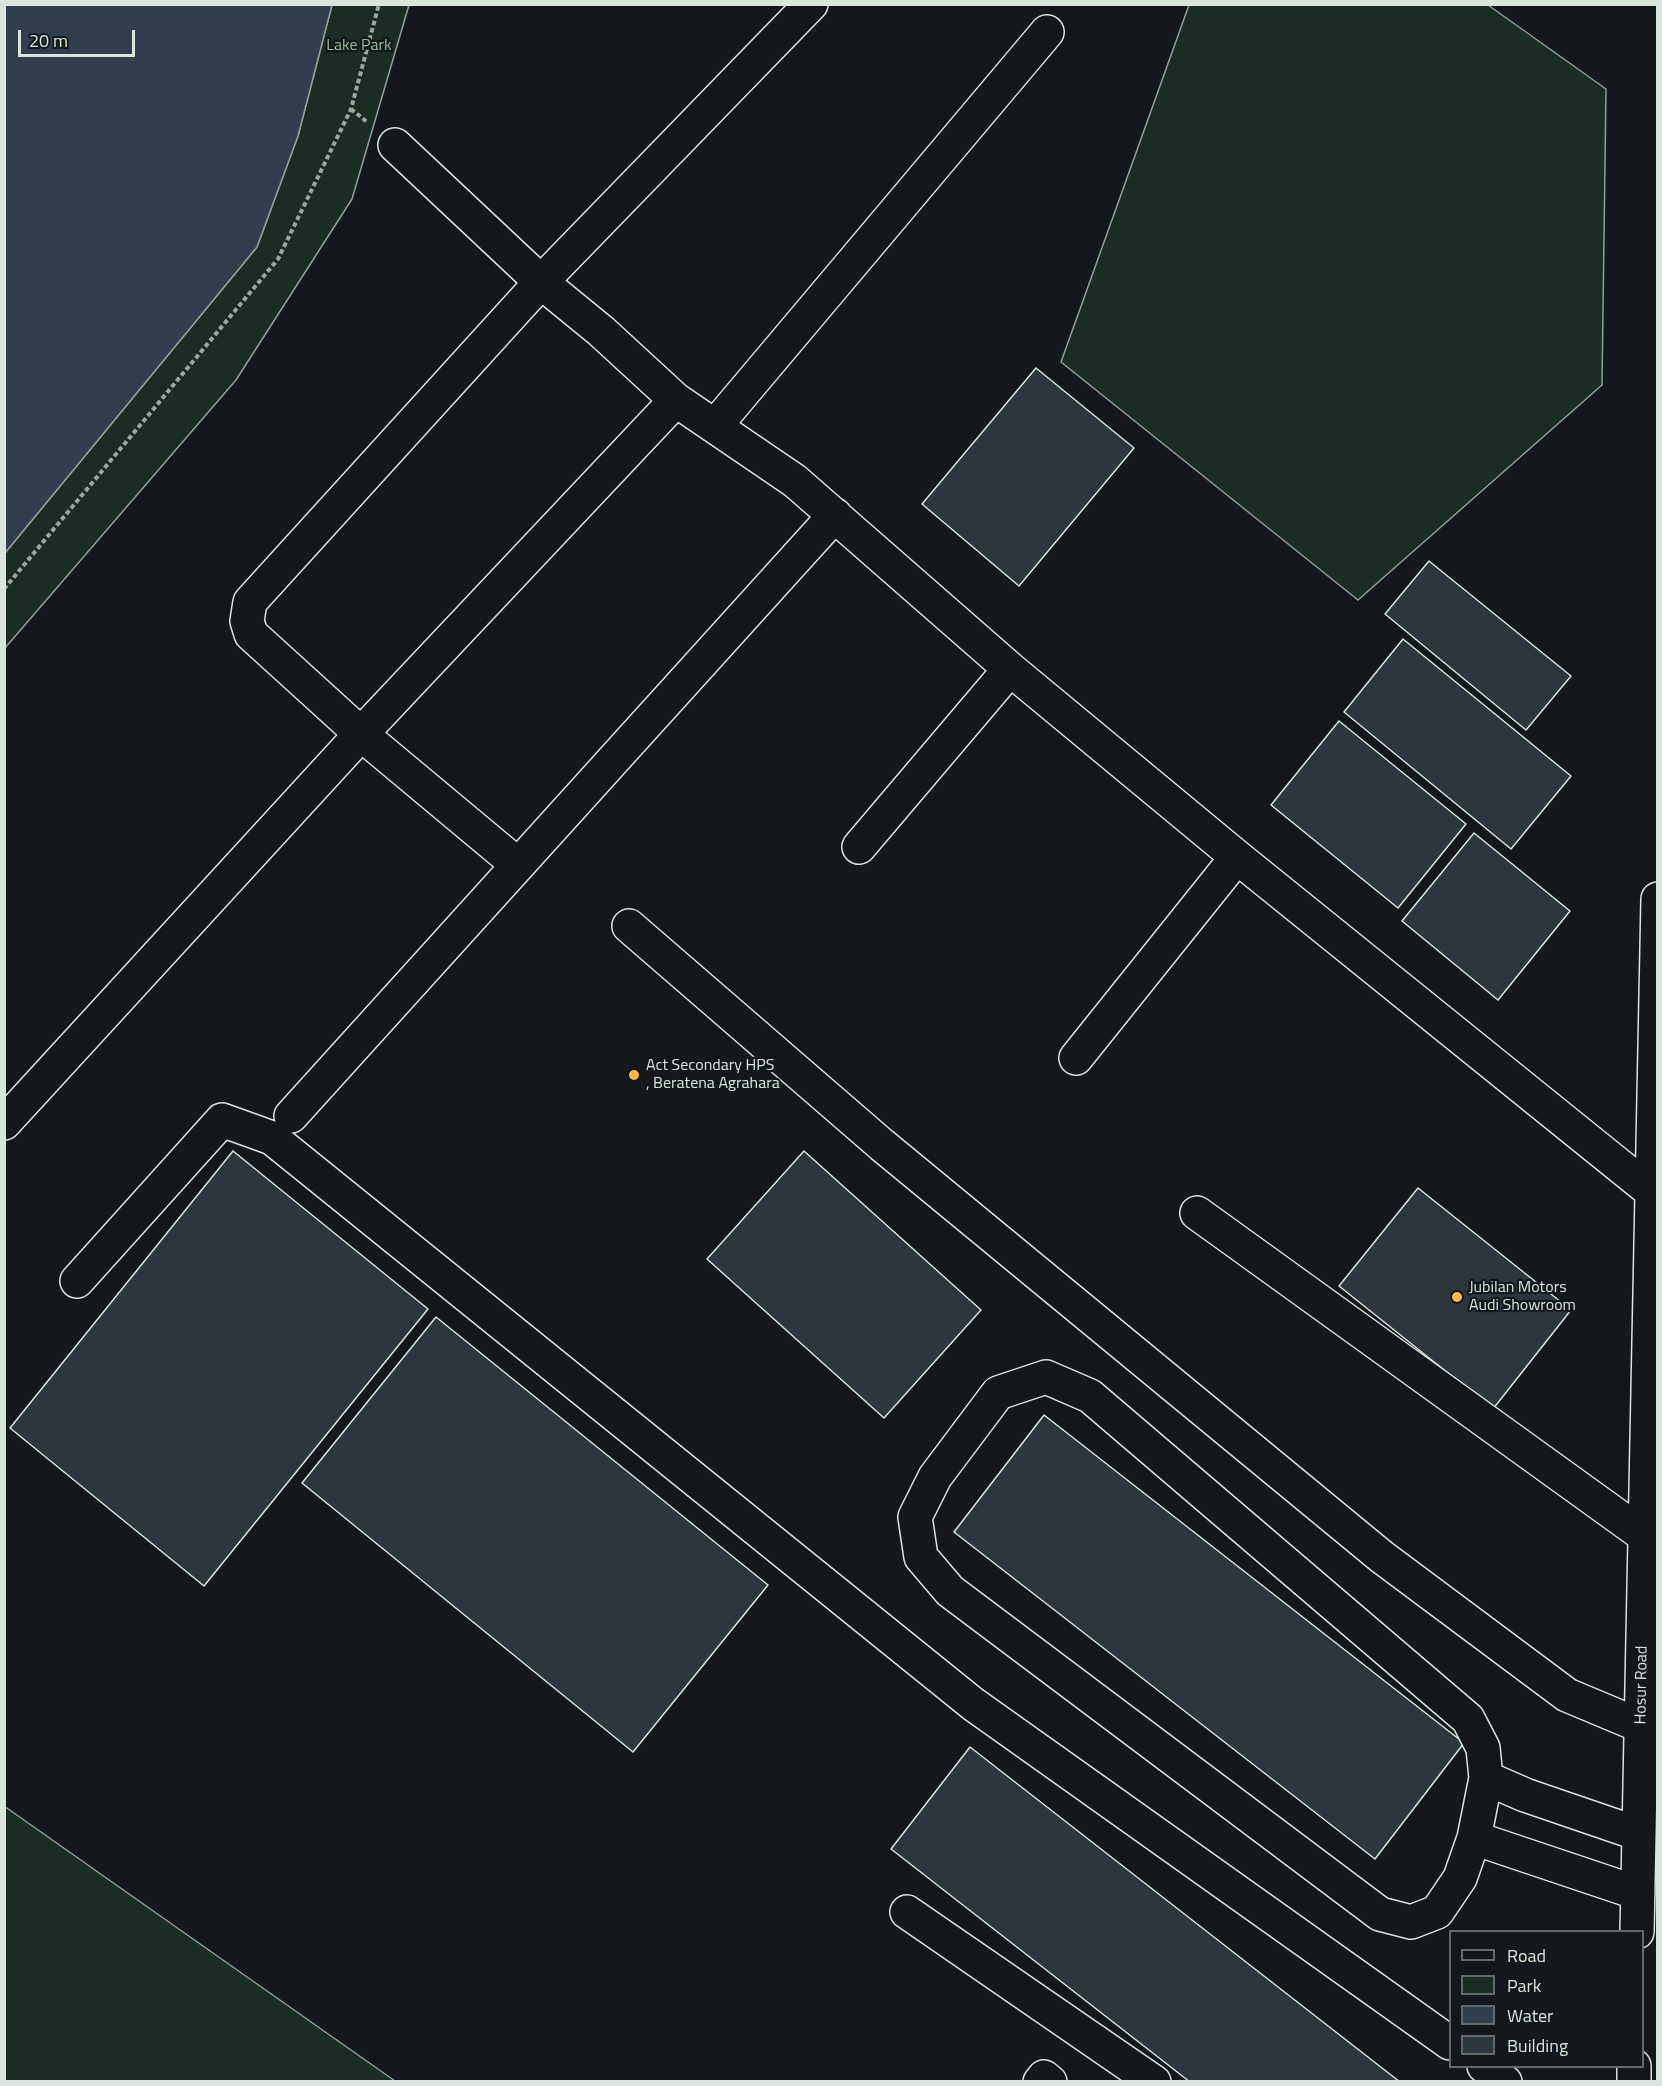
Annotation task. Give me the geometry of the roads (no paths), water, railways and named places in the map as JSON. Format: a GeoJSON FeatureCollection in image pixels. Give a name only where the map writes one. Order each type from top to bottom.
{"type":"FeatureCollection","features":[{"type":"Feature","properties":{"kind":"street"},"geometry":{"type":"LineString","coordinates":[[518,866],[361,734],[251,634],[247,621],[250,602],[541,282],[811,4]]}},
{"type":"Feature","properties":{"kind":"street"},"geometry":{"type":"LineString","coordinates":[[715,426],[1047,32]]}},
{"type":"Feature","properties":{"kind":"street"},"geometry":{"type":"LineString","coordinates":[[395,146],[541,282],[601,331],[676,400],[795,481],[1010,669],[1237,857],[1652,1192]]}},
{"type":"Feature","properties":{"kind":"street"},"geometry":{"type":"LineString","coordinates":[[4,1123],[361,734],[676,400]]}},
{"type":"Feature","properties":{"kind":"street"},"geometry":{"type":"LineString","coordinates":[[291,1116],[835,515]]}},
{"type":"Feature","properties":{"kind":"street"},"geometry":{"type":"LineString","coordinates":[[859,847],[1010,669]]}},
{"type":"Feature","properties":{"kind":"street"},"geometry":{"type":"LineString","coordinates":[[1076,1058],[1237,857]]}},
{"type":"Feature","properties":{"kind":"street","name":"Hosur Road"},"geometry":{"type":"LineString","coordinates":[[1637,1930],[1658,899]]}},
{"type":"Feature","properties":{"kind":"street"},"geometry":{"type":"LineString","coordinates":[[629,926],[882,1145],[1383,1557],[1567,1695],[1641,1726]]}},
{"type":"Feature","properties":{"kind":"street"},"geometry":{"type":"LineString","coordinates":[[77,1281],[222,1120],[272,1138],[974,1704],[1449,2042]]}},
{"type":"Feature","properties":{"kind":"street"},"geometry":{"type":"LineString","coordinates":[[1197,1213],[1645,1536]]}},
{"type":"Feature","properties":{"kind":"street"},"geometry":{"type":"LineString","coordinates":[[1046,1377],[1090,1396],[1468,1719],[1483,1748],[1486,1778],[1474,1838],[1460,1878],[1437,1912],[1411,1922],[1380,1914],[950,1591],[921,1557],[915,1517],[935,1477],[998,1393],[1046,1377]]}},
{"type":"Feature","properties":{"kind":"street"},"geometry":{"type":"LineString","coordinates":[[1486,1778],[1525,1795],[1639,1834]]}},
{"type":"Feature","properties":{"kind":"street"},"geometry":{"type":"LineString","coordinates":[[1474,1838],[1638,1893]]}},
{"type":"Feature","properties":{"kind":"street"},"geometry":{"type":"LineString","coordinates":[[907,1912],[1154,2082]]}},
{"type":"Feature","properties":{"kind":"street"},"geometry":{"type":"LineString","coordinates":[[1485,2068],[1505,2082]]}},
{"type":"Feature","properties":{"kind":"street"},"geometry":{"type":"LineString","coordinates":[[1040,2082],[1044,2077],[1050,2082]]}},
{"type":"Feature","properties":{"kind":"water"},"geometry":{"type":"Polygon","coordinates":[[[5,4],[332,5],[298,136],[257,247],[5,553],[5,4]]]}},
{"type":"Feature","properties":{"kind":"place","name":"Act Secondary HPS , Beratena Agrahara"},"geometry":{"type":"Point","coordinates":[634,1075]}},
{"type":"Feature","properties":{"kind":"place","name":"Jubilan Motors Audi Showroom"},"geometry":{"type":"Point","coordinates":[1457,1297]}},
{"type":"Feature","properties":{"kind":"park label","name":"Lake Park"},"geometry":{"type":"Point","coordinates":[359,46]}}]}
